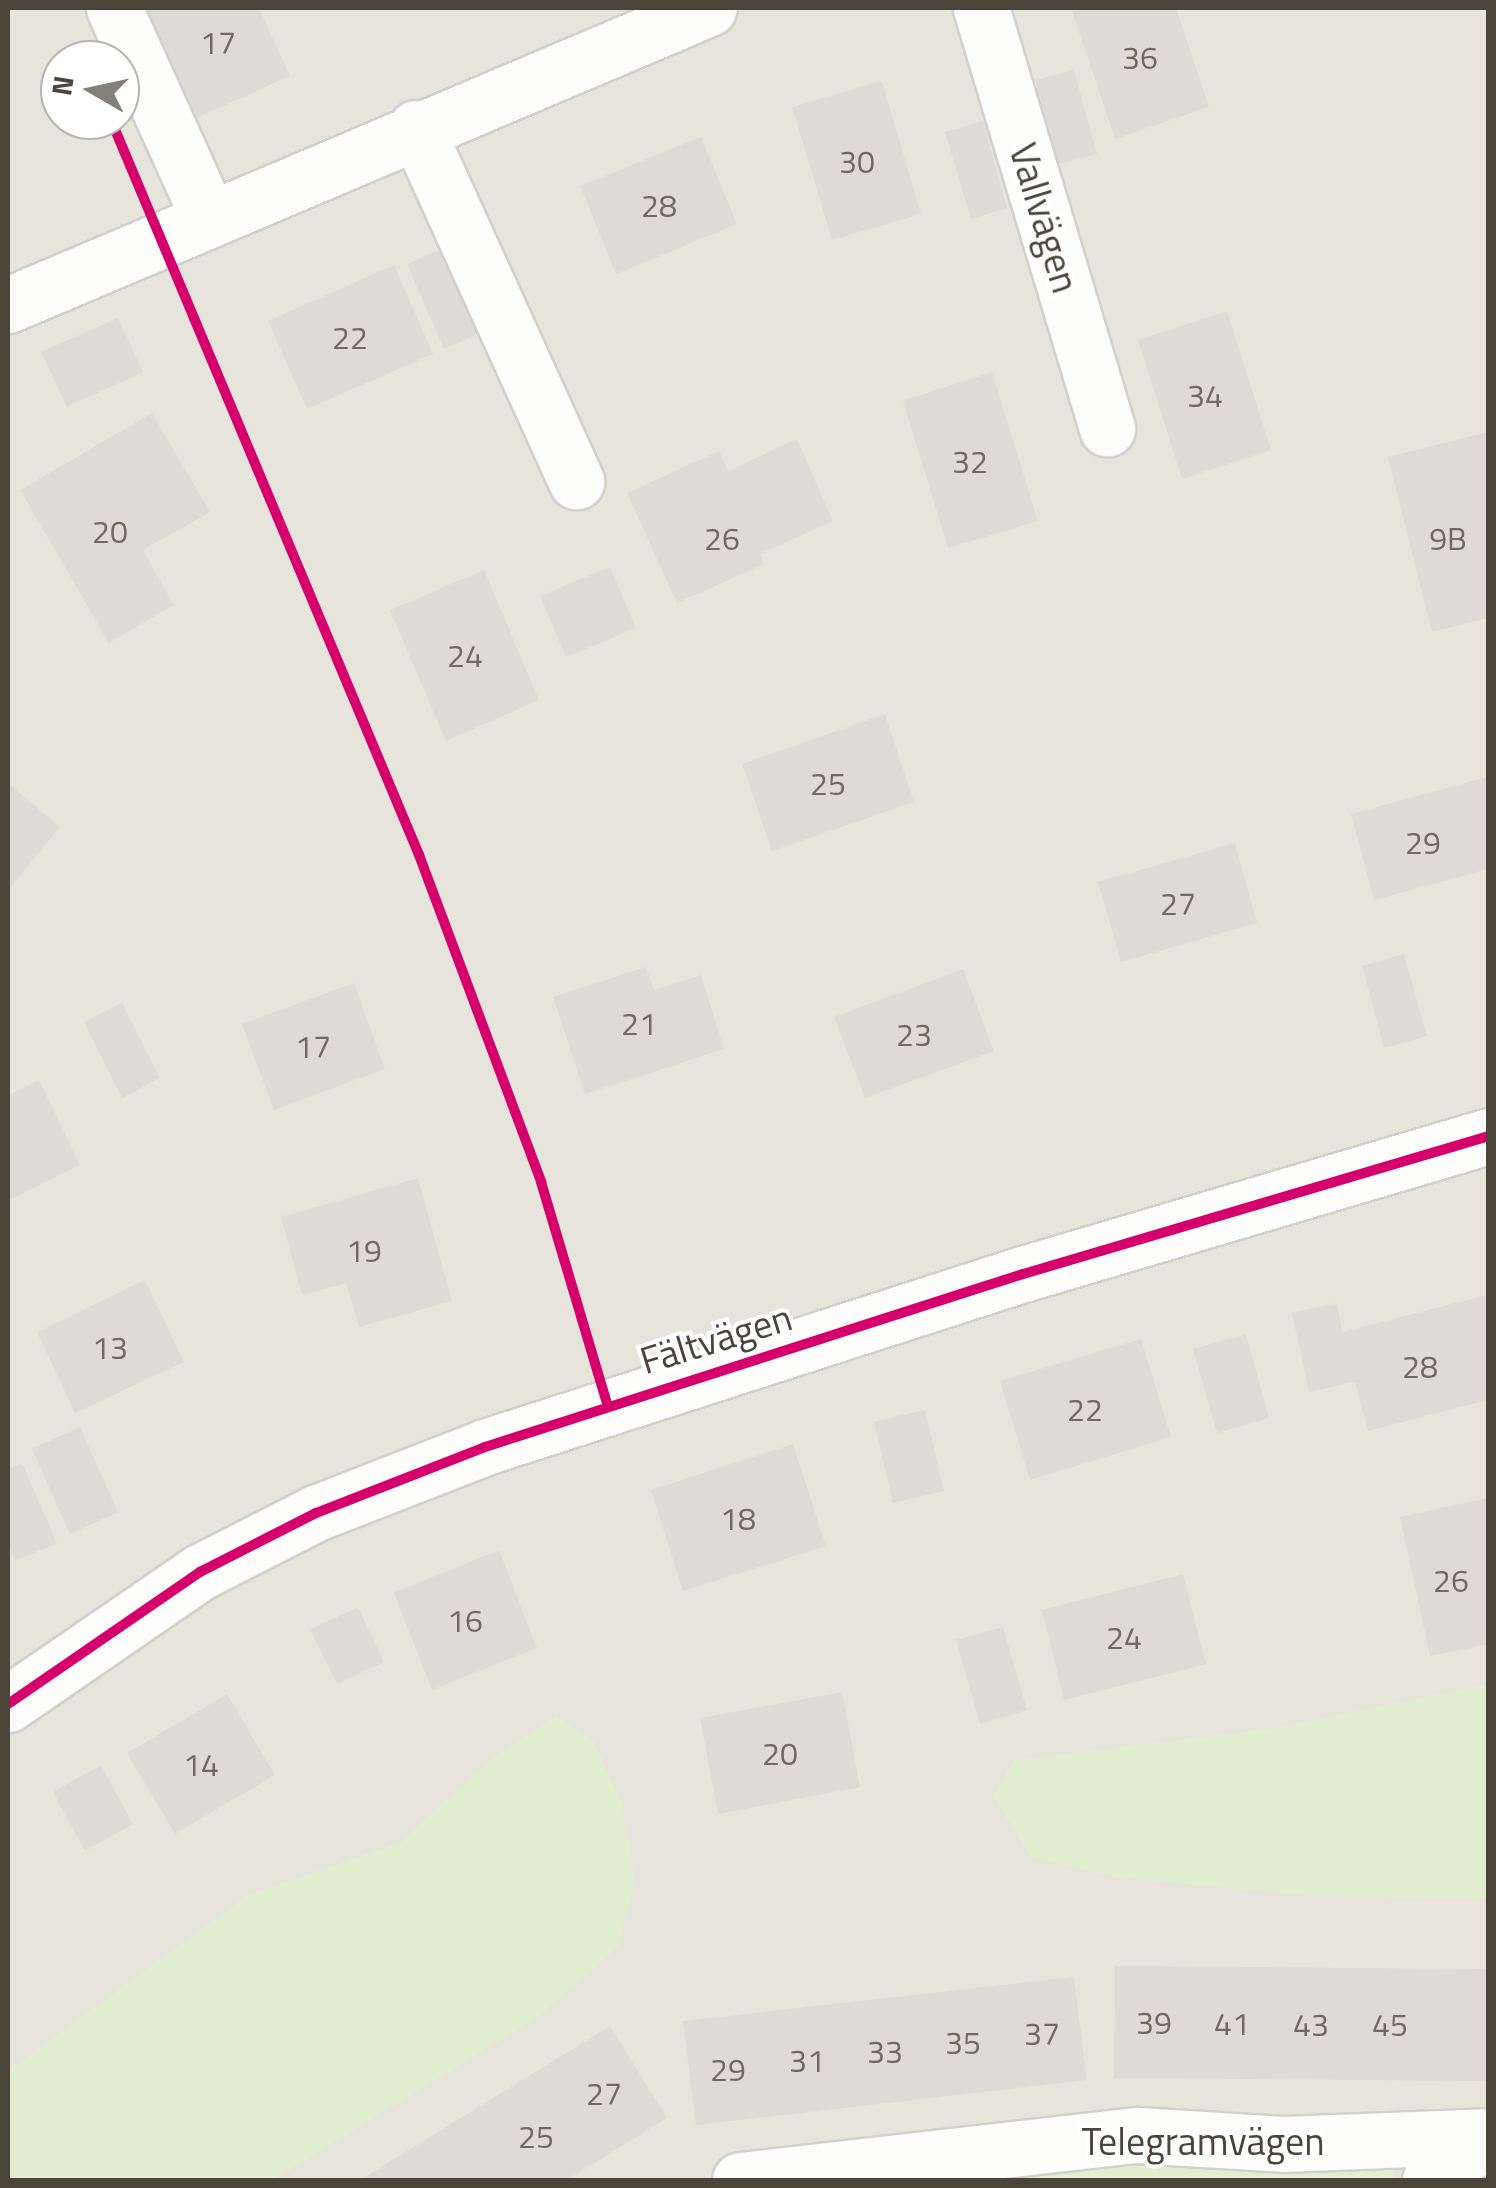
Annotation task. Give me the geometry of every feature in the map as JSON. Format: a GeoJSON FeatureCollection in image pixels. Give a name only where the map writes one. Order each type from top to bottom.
{"type":"FeatureCollection","features":[{"type":"Feature","properties":{"kind":"street"},"geometry":{"type":"LineString","coordinates":[[114,8],[208,216]]}},
{"type":"Feature","properties":{"kind":"street"},"geometry":{"type":"LineString","coordinates":[[8,305],[208,216],[709,8]]}},
{"type":"Feature","properties":{"kind":"street","name":"Vallvägen"},"geometry":{"type":"LineString","coordinates":[[980,8],[1107,430]]}},
{"type":"Feature","properties":{"kind":"street"},"geometry":{"type":"LineString","coordinates":[[416,128],[576,480]]}},
{"type":"Feature","properties":{"kind":"street","name":"Fältvägen"},"geometry":{"type":"LineString","coordinates":[[8,1704],[200,1572],[316,1512],[485,1446],[1024,1274],[1488,1136]]}},
{"type":"Feature","properties":{"kind":"street","name":"Telegramvägen"},"geometry":{"type":"LineString","coordinates":[[740,2180],[820,2166],[1137,2135],[1283,2144],[1488,2138]]}},
{"type":"Feature","properties":{"kind":"street","name":"Telegramvägen"},"geometry":{"type":"LineString","coordinates":[[1430,2180],[1488,2138]]}},
{"type":"Feature","properties":{"kind":"shaded area"},"geometry":{"type":"Polygon","coordinates":[[[8,8],[1488,8],[1488,2180],[8,2180],[8,8]]]}},
{"type":"Feature","properties":{"kind":"green space"},"geometry":{"type":"Polygon","coordinates":[[[1488,1684],[1488,1898],[1314,1896],[1120,1878],[1031,1857],[993,1796],[1015,1760],[1274,1728],[1488,1684]]]}},
{"type":"Feature","properties":{"kind":"green space"},"geometry":{"type":"Polygon","coordinates":[[[557,1716],[594,1742],[621,1801],[635,1879],[617,1948],[538,2017],[273,2180],[8,2180],[8,2071],[248,1895],[401,1842],[492,1758],[557,1716]]]}},
{"type":"Feature","properties":{"kind":"green space"},"geometry":{"type":"Polygon","coordinates":[[[1122,2151],[1394,2167],[1394,2180],[836,2180],[1122,2151]]]}},
{"type":"Feature","properties":{"kind":"building"},"geometry":{"type":"Polygon","coordinates":[[[146,8],[259,8],[290,76],[196,118],[146,8]]]}},
{"type":"Feature","properties":{"kind":"building"},"geometry":{"type":"Polygon","coordinates":[[[1071,8],[1176,8],[1209,107],[1115,139],[1071,8]]]}},
{"type":"Feature","properties":{"kind":"building"},"geometry":{"type":"Polygon","coordinates":[[[1074,70],[1097,154],[1059,164],[1035,80],[1074,70]]]}},
{"type":"Feature","properties":{"kind":"building"},"geometry":{"type":"Polygon","coordinates":[[[882,81],[921,214],[832,240],[792,107],[882,81]]]}},
{"type":"Feature","properties":{"kind":"building"},"geometry":{"type":"Polygon","coordinates":[[[983,121],[1007,208],[971,219],[945,132],[983,121]]]}},
{"type":"Feature","properties":{"kind":"building"},"geometry":{"type":"Polygon","coordinates":[[[701,137],[737,224],[616,274],[580,186],[701,137]]]}},
{"type":"Feature","properties":{"kind":"building"},"geometry":{"type":"Polygon","coordinates":[[[455,243],[492,328],[444,349],[407,264],[455,243]]]}},
{"type":"Feature","properties":{"kind":"building"},"geometry":{"type":"Polygon","coordinates":[[[394,265],[433,354],[307,409],[268,321],[394,265]]]}},
{"type":"Feature","properties":{"kind":"building"},"geometry":{"type":"Polygon","coordinates":[[[1227,311],[1271,450],[1182,479],[1138,340],[1227,311]]]}},
{"type":"Feature","properties":{"kind":"building"},"geometry":{"type":"Polygon","coordinates":[[[118,318],[143,372],[67,407],[41,352],[118,318]]]}},
{"type":"Feature","properties":{"kind":"building"},"geometry":{"type":"Polygon","coordinates":[[[992,372],[1038,521],[948,548],[903,401],[992,372]]]}},
{"type":"Feature","properties":{"kind":"building"},"geometry":{"type":"Polygon","coordinates":[[[152,413],[210,512],[143,550],[174,605],[109,643],[20,490],[152,413]]]}},
{"type":"Feature","properties":{"kind":"building"},"geometry":{"type":"Polygon","coordinates":[[[1488,432],[1488,618],[1432,632],[1388,457],[1488,432]]]}},
{"type":"Feature","properties":{"kind":"building"},"geometry":{"type":"Polygon","coordinates":[[[797,439],[833,521],[760,554],[764,564],[677,603],[627,493],[719,451],[728,471],[797,439]]]}},
{"type":"Feature","properties":{"kind":"building"},"geometry":{"type":"Polygon","coordinates":[[[610,567],[636,628],[566,657],[540,596],[610,567]]]}},
{"type":"Feature","properties":{"kind":"building"},"geometry":{"type":"Polygon","coordinates":[[[484,570],[539,700],[446,741],[390,610],[484,570]]]}},
{"type":"Feature","properties":{"kind":"building"},"geometry":{"type":"Polygon","coordinates":[[[885,714],[914,802],[772,851],[742,764],[885,714]]]}},
{"type":"Feature","properties":{"kind":"building"},"geometry":{"type":"Polygon","coordinates":[[[1487,777],[1488,869],[1374,900],[1351,814],[1487,777]]]}},
{"type":"Feature","properties":{"kind":"building"},"geometry":{"type":"Polygon","coordinates":[[[8,783],[60,827],[8,890],[8,783]]]}},
{"type":"Feature","properties":{"kind":"building"},"geometry":{"type":"Polygon","coordinates":[[[1235,843],[1257,923],[1121,962],[1098,882],[1235,843]]]}},
{"type":"Feature","properties":{"kind":"building"},"geometry":{"type":"Polygon","coordinates":[[[1404,954],[1427,1036],[1384,1048],[1362,966],[1404,954]]]}},
{"type":"Feature","properties":{"kind":"building"},"geometry":{"type":"Polygon","coordinates":[[[646,967],[654,990],[701,975],[724,1049],[585,1094],[553,997],[646,967]]]}},
{"type":"Feature","properties":{"kind":"building"},"geometry":{"type":"Polygon","coordinates":[[[963,969],[994,1051],[865,1098],[834,1017],[963,969]]]}},
{"type":"Feature","properties":{"kind":"building"},"geometry":{"type":"Polygon","coordinates":[[[354,983],[385,1069],[274,1110],[242,1024],[354,983]]]}},
{"type":"Feature","properties":{"kind":"building"},"geometry":{"type":"Polygon","coordinates":[[[122,1003],[160,1078],[122,1098],[84,1022],[122,1003]]]}},
{"type":"Feature","properties":{"kind":"building"},"geometry":{"type":"Polygon","coordinates":[[[39,1080],[80,1165],[8,1201],[8,1095],[39,1080]]]}},
{"type":"Feature","properties":{"kind":"building"},"geometry":{"type":"Polygon","coordinates":[[[418,1178],[452,1301],[359,1327],[346,1283],[302,1295],[281,1217],[418,1178]]]}},
{"type":"Feature","properties":{"kind":"building"},"geometry":{"type":"Polygon","coordinates":[[[145,1280],[184,1362],[75,1413],[37,1332],[145,1280]]]}},
{"type":"Feature","properties":{"kind":"building"},"geometry":{"type":"Polygon","coordinates":[[[1487,1295],[1488,1400],[1368,1431],[1355,1382],[1309,1392],[1292,1313],[1337,1303],[1342,1332],[1487,1295]]]}},
{"type":"Feature","properties":{"kind":"building"},"geometry":{"type":"Polygon","coordinates":[[[1246,1334],[1269,1418],[1217,1433],[1193,1349],[1246,1334]]]}},
{"type":"Feature","properties":{"kind":"building"},"geometry":{"type":"Polygon","coordinates":[[[1141,1339],[1171,1437],[1030,1480],[1000,1381],[1141,1339]]]}},
{"type":"Feature","properties":{"kind":"building"},"geometry":{"type":"Polygon","coordinates":[[[925,1410],[944,1491],[893,1503],[874,1422],[925,1410]]]}},
{"type":"Feature","properties":{"kind":"building"},"geometry":{"type":"Polygon","coordinates":[[[80,1427],[118,1512],[70,1534],[32,1449],[80,1427]]]}},
{"type":"Feature","properties":{"kind":"building"},"geometry":{"type":"Polygon","coordinates":[[[793,1444],[826,1546],[683,1591],[651,1490],[793,1444]]]}},
{"type":"Feature","properties":{"kind":"building"},"geometry":{"type":"Polygon","coordinates":[[[22,1463],[57,1543],[15,1561],[8,1543],[8,1469],[22,1463]]]}},
{"type":"Feature","properties":{"kind":"building"},"geometry":{"type":"Polygon","coordinates":[[[1488,1498],[1488,1644],[1430,1656],[1400,1517],[1488,1498]]]}},
{"type":"Feature","properties":{"kind":"building"},"geometry":{"type":"Polygon","coordinates":[[[499,1550],[537,1648],[432,1690],[394,1593],[499,1550]]]}},
{"type":"Feature","properties":{"kind":"building"},"geometry":{"type":"Polygon","coordinates":[[[1183,1574],[1206,1664],[1064,1700],[1042,1610],[1183,1574]]]}},
{"type":"Feature","properties":{"kind":"building"},"geometry":{"type":"Polygon","coordinates":[[[358,1607],[384,1662],[337,1684],[310,1630],[358,1607]]]}},
{"type":"Feature","properties":{"kind":"building"},"geometry":{"type":"Polygon","coordinates":[[[1003,1627],[1027,1710],[980,1724],[956,1640],[1003,1627]]]}},
{"type":"Feature","properties":{"kind":"building"},"geometry":{"type":"Polygon","coordinates":[[[842,1692],[860,1787],[718,1814],[700,1718],[842,1692]]]}},
{"type":"Feature","properties":{"kind":"building"},"geometry":{"type":"Polygon","coordinates":[[[227,1694],[275,1775],[175,1834],[127,1753],[227,1694]]]}},
{"type":"Feature","properties":{"kind":"building"},"geometry":{"type":"Polygon","coordinates":[[[101,1765],[133,1824],[85,1851],[53,1792],[101,1765]]]}},
{"type":"Feature","properties":{"kind":"building"},"geometry":{"type":"Polygon","coordinates":[[[1115,1966],[1488,1969],[1488,2081],[1114,2078],[1115,1966]]]}},
{"type":"Feature","properties":{"kind":"building"},"geometry":{"type":"Polygon","coordinates":[[[1074,1977],[1087,2080],[696,2125],[683,2021],[1074,1977]]]}},
{"type":"Feature","properties":{"kind":"building"},"geometry":{"type":"Polygon","coordinates":[[[610,2026],[667,2118],[598,2161],[567,2180],[360,2180],[610,2026]]]}},
{"type":"Feature","properties":{"kind":"cycle path"},"geometry":{"type":"LineString","coordinates":[[119,140],[419,855],[541,1182],[607,1404]]}},
{"type":"Feature","properties":{"kind":"cycle path"},"geometry":{"type":"LineString","coordinates":[[8,1704],[200,1572],[316,1513],[485,1447],[1023,1274],[1488,1136]]}}]}
